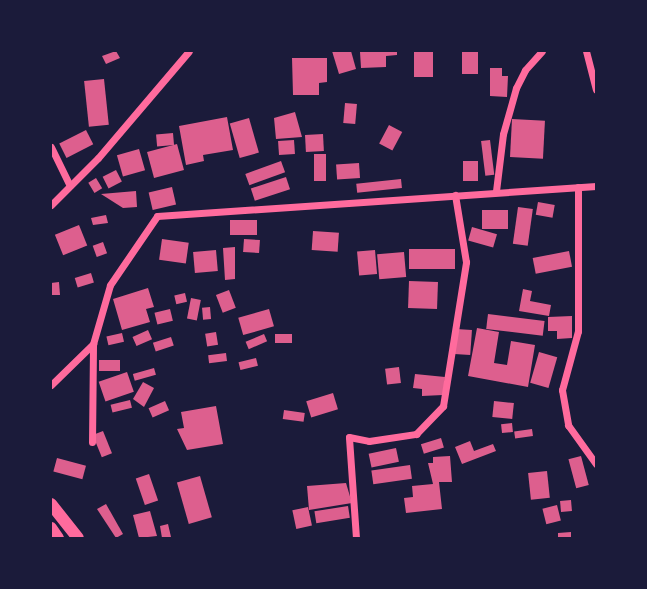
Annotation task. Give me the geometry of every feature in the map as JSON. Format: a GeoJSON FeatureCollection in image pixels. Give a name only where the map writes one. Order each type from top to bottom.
{"type":"FeatureCollection","features":[{"type":"Feature","properties":{"kind":"main road"},"geometry":{"type":"LineString","coordinates":[[51,504],[78,538]]}},
{"type":"Feature","properties":{"kind":"main road"},"geometry":{"type":"LineString","coordinates":[[51,528],[58,538]]}},
{"type":"Feature","properties":{"kind":"street"},"geometry":{"type":"LineString","coordinates":[[51,205],[189,51]]}},
{"type":"Feature","properties":{"kind":"street"},"geometry":{"type":"LineString","coordinates":[[496,191],[503,134],[516,88],[525,70],[542,51]]}},
{"type":"Feature","properties":{"kind":"street"},"geometry":{"type":"LineString","coordinates":[[586,51],[596,90]]}},
{"type":"Feature","properties":{"kind":"street"},"geometry":{"type":"LineString","coordinates":[[51,147],[70,186]]}},
{"type":"Feature","properties":{"kind":"street"},"geometry":{"type":"LineString","coordinates":[[92,442],[93,344],[110,285],[157,216],[596,186]]}},
{"type":"Feature","properties":{"kind":"street"},"geometry":{"type":"LineString","coordinates":[[578,187],[578,331],[562,390],[568,425],[596,464]]}},
{"type":"Feature","properties":{"kind":"street"},"geometry":{"type":"LineString","coordinates":[[356,538],[349,437],[369,441],[415,434],[443,406],[466,262],[455,195]]}},
{"type":"Feature","properties":{"kind":"street"},"geometry":{"type":"LineString","coordinates":[[51,386],[93,344]]}},
{"type":"Feature","properties":{"kind":"building"},"geometry":{"type":"Polygon","coordinates":[[[116,51],[120,58],[106,64],[102,56],[116,51]]]}},
{"type":"Feature","properties":{"kind":"building"},"geometry":{"type":"Polygon","coordinates":[[[332,51],[351,51],[356,69],[339,74],[332,51]]]}},
{"type":"Feature","properties":{"kind":"building"},"geometry":{"type":"Polygon","coordinates":[[[397,51],[397,55],[386,56],[386,67],[361,68],[360,52],[397,51]]]}},
{"type":"Feature","properties":{"kind":"building"},"geometry":{"type":"Polygon","coordinates":[[[414,51],[433,51],[433,77],[414,77],[414,51]]]}},
{"type":"Feature","properties":{"kind":"building"},"geometry":{"type":"Polygon","coordinates":[[[462,51],[478,51],[478,74],[462,74],[462,51]]]}},
{"type":"Feature","properties":{"kind":"building"},"geometry":{"type":"Polygon","coordinates":[[[292,58],[327,58],[327,82],[319,83],[319,95],[293,95],[292,58]]]}},
{"type":"Feature","properties":{"kind":"building"},"geometry":{"type":"Polygon","coordinates":[[[490,68],[502,68],[502,76],[508,76],[507,97],[490,96],[490,68]]]}},
{"type":"Feature","properties":{"kind":"building"},"geometry":{"type":"Polygon","coordinates":[[[104,79],[109,125],[89,127],[84,81],[104,79]]]}},
{"type":"Feature","properties":{"kind":"building"},"geometry":{"type":"Polygon","coordinates":[[[345,103],[357,104],[355,124],[343,123],[345,103]]]}},
{"type":"Feature","properties":{"kind":"building"},"geometry":{"type":"Polygon","coordinates":[[[295,112],[302,137],[276,139],[274,118],[295,112]]]}},
{"type":"Feature","properties":{"kind":"building"},"geometry":{"type":"Polygon","coordinates":[[[227,117],[233,150],[203,155],[204,161],[186,165],[179,126],[227,117]]]}},
{"type":"Feature","properties":{"kind":"building"},"geometry":{"type":"Polygon","coordinates":[[[249,118],[259,153],[240,158],[230,124],[249,118]]]}},
{"type":"Feature","properties":{"kind":"building"},"geometry":{"type":"Polygon","coordinates":[[[512,119],[545,121],[543,159],[510,157],[512,119]]]}},
{"type":"Feature","properties":{"kind":"building"},"geometry":{"type":"Polygon","coordinates":[[[389,125],[402,132],[392,151],[379,144],[389,125]]]}},
{"type":"Feature","properties":{"kind":"building"},"geometry":{"type":"Polygon","coordinates":[[[86,130],[93,144],[67,158],[59,144],[86,130]]]}},
{"type":"Feature","properties":{"kind":"building"},"geometry":{"type":"Polygon","coordinates":[[[173,133],[174,145],[157,146],[156,134],[173,133]]]}},
{"type":"Feature","properties":{"kind":"building"},"geometry":{"type":"Polygon","coordinates":[[[323,134],[324,151],[306,152],[305,135],[323,134]]]}},
{"type":"Feature","properties":{"kind":"building"},"geometry":{"type":"Polygon","coordinates":[[[294,140],[295,154],[279,155],[278,141],[294,140]]]}},
{"type":"Feature","properties":{"kind":"building"},"geometry":{"type":"Polygon","coordinates":[[[490,140],[494,175],[485,176],[481,141],[490,140]]]}},
{"type":"Feature","properties":{"kind":"building"},"geometry":{"type":"Polygon","coordinates":[[[177,144],[184,170],[154,178],[147,152],[177,144]]]}},
{"type":"Feature","properties":{"kind":"building"},"geometry":{"type":"Polygon","coordinates":[[[139,149],[145,170],[123,176],[117,155],[139,149]]]}},
{"type":"Feature","properties":{"kind":"building"},"geometry":{"type":"Polygon","coordinates":[[[314,154],[326,154],[326,181],[314,181],[314,154]]]}},
{"type":"Feature","properties":{"kind":"building"},"geometry":{"type":"Polygon","coordinates":[[[281,161],[285,172],[249,185],[245,174],[281,161]]]}},
{"type":"Feature","properties":{"kind":"building"},"geometry":{"type":"Polygon","coordinates":[[[463,161],[478,161],[478,181],[463,181],[463,161]]]}},
{"type":"Feature","properties":{"kind":"building"},"geometry":{"type":"Polygon","coordinates":[[[359,163],[360,178],[337,180],[336,165],[359,163]]]}},
{"type":"Feature","properties":{"kind":"building"},"geometry":{"type":"Polygon","coordinates":[[[116,170],[122,182],[109,188],[103,177],[116,170]]]}},
{"type":"Feature","properties":{"kind":"building"},"geometry":{"type":"Polygon","coordinates":[[[286,177],[290,189],[255,201],[251,188],[286,177]]]}},
{"type":"Feature","properties":{"kind":"building"},"geometry":{"type":"Polygon","coordinates":[[[96,178],[102,188],[94,193],[88,183],[96,178]]]}},
{"type":"Feature","properties":{"kind":"building"},"geometry":{"type":"Polygon","coordinates":[[[401,179],[402,188],[357,193],[356,184],[401,179]]]}},
{"type":"Feature","properties":{"kind":"building"},"geometry":{"type":"Polygon","coordinates":[[[172,187],[176,205],[153,210],[149,192],[172,187]]]}},
{"type":"Feature","properties":{"kind":"building"},"geometry":{"type":"Polygon","coordinates":[[[136,191],[137,207],[123,208],[101,194],[136,191]]]}},
{"type":"Feature","properties":{"kind":"building"},"geometry":{"type":"Polygon","coordinates":[[[538,202],[555,205],[552,218],[536,215],[538,202]]]}},
{"type":"Feature","properties":{"kind":"building"},"geometry":{"type":"Polygon","coordinates":[[[518,207],[533,209],[528,246],[513,244],[518,207]]]}},
{"type":"Feature","properties":{"kind":"building"},"geometry":{"type":"Polygon","coordinates":[[[482,210],[508,210],[508,229],[482,229],[482,210]]]}},
{"type":"Feature","properties":{"kind":"building"},"geometry":{"type":"Polygon","coordinates":[[[106,215],[108,223],[93,225],[91,218],[106,215]]]}},
{"type":"Feature","properties":{"kind":"building"},"geometry":{"type":"Polygon","coordinates":[[[230,220],[257,220],[257,235],[230,235],[230,220]]]}},
{"type":"Feature","properties":{"kind":"building"},"geometry":{"type":"Polygon","coordinates":[[[79,225],[87,245],[63,255],[55,235],[79,225]]]}},
{"type":"Feature","properties":{"kind":"building"},"geometry":{"type":"Polygon","coordinates":[[[472,227],[497,234],[493,248],[468,240],[472,227]]]}},
{"type":"Feature","properties":{"kind":"building"},"geometry":{"type":"Polygon","coordinates":[[[313,231],[339,233],[338,252],[312,250],[313,231]]]}},
{"type":"Feature","properties":{"kind":"building"},"geometry":{"type":"Polygon","coordinates":[[[162,239],[189,243],[186,264],[159,260],[162,239]]]}},
{"type":"Feature","properties":{"kind":"building"},"geometry":{"type":"Polygon","coordinates":[[[244,239],[260,240],[259,253],[243,252],[244,239]]]}},
{"type":"Feature","properties":{"kind":"building"},"geometry":{"type":"Polygon","coordinates":[[[103,242],[107,253],[97,257],[93,246],[103,242]]]}},
{"type":"Feature","properties":{"kind":"building"},"geometry":{"type":"Polygon","coordinates":[[[235,247],[235,279],[225,280],[223,248],[235,247]]]}},
{"type":"Feature","properties":{"kind":"building"},"geometry":{"type":"Polygon","coordinates":[[[409,249],[455,249],[455,269],[409,269],[409,249]]]}},
{"type":"Feature","properties":{"kind":"building"},"geometry":{"type":"Polygon","coordinates":[[[216,250],[218,271],[195,273],[193,252],[216,250]]]}},
{"type":"Feature","properties":{"kind":"building"},"geometry":{"type":"Polygon","coordinates":[[[375,250],[377,274],[359,275],[357,252],[375,250]]]}},
{"type":"Feature","properties":{"kind":"building"},"geometry":{"type":"Polygon","coordinates":[[[569,251],[572,267],[536,274],[533,258],[569,251]]]}},
{"type":"Feature","properties":{"kind":"building"},"geometry":{"type":"Polygon","coordinates":[[[404,252],[406,277],[379,279],[377,254],[404,252]]]}},
{"type":"Feature","properties":{"kind":"building"},"geometry":{"type":"Polygon","coordinates":[[[91,273],[94,283],[78,288],[75,278],[91,273]]]}},
{"type":"Feature","properties":{"kind":"building"},"geometry":{"type":"Polygon","coordinates":[[[409,281],[438,282],[437,309],[408,308],[409,281]]]}},
{"type":"Feature","properties":{"kind":"building"},"geometry":{"type":"Polygon","coordinates":[[[59,282],[60,295],[51,295],[51,283],[59,282]]]}},
{"type":"Feature","properties":{"kind":"building"},"geometry":{"type":"Polygon","coordinates":[[[148,288],[154,307],[146,309],[150,322],[122,330],[113,299],[148,288]]]}},
{"type":"Feature","properties":{"kind":"building"},"geometry":{"type":"Polygon","coordinates":[[[523,289],[532,291],[530,301],[551,305],[549,316],[519,311],[523,289]]]}},
{"type":"Feature","properties":{"kind":"building"},"geometry":{"type":"Polygon","coordinates":[[[229,290],[236,308],[223,313],[216,295],[229,290]]]}},
{"type":"Feature","properties":{"kind":"building"},"geometry":{"type":"Polygon","coordinates":[[[185,293],[187,302],[176,304],[174,295],[185,293]]]}},
{"type":"Feature","properties":{"kind":"building"},"geometry":{"type":"Polygon","coordinates":[[[191,298],[201,300],[197,321],[187,319],[191,298]]]}},
{"type":"Feature","properties":{"kind":"building"},"geometry":{"type":"Polygon","coordinates":[[[210,307],[211,319],[203,320],[202,308],[210,307]]]}},
{"type":"Feature","properties":{"kind":"building"},"geometry":{"type":"Polygon","coordinates":[[[170,309],[173,321],[157,325],[154,313],[170,309]]]}},
{"type":"Feature","properties":{"kind":"building"},"geometry":{"type":"Polygon","coordinates":[[[269,309],[274,326],[243,335],[238,318],[269,309]]]}},
{"type":"Feature","properties":{"kind":"building"},"geometry":{"type":"Polygon","coordinates":[[[488,314],[545,321],[543,336],[486,329],[488,314]]]}},
{"type":"Feature","properties":{"kind":"building"},"geometry":{"type":"Polygon","coordinates":[[[572,316],[572,338],[557,339],[557,331],[548,331],[548,317],[572,316]]]}},
{"type":"Feature","properties":{"kind":"building"},"geometry":{"type":"Polygon","coordinates":[[[477,328],[499,332],[494,363],[507,365],[511,341],[535,345],[528,387],[468,376],[477,328]]]}},
{"type":"Feature","properties":{"kind":"building"},"geometry":{"type":"Polygon","coordinates":[[[456,329],[472,330],[470,355],[454,354],[456,329]]]}},
{"type":"Feature","properties":{"kind":"building"},"geometry":{"type":"Polygon","coordinates":[[[148,330],[152,339],[137,346],[132,337],[148,330]]]}},
{"type":"Feature","properties":{"kind":"building"},"geometry":{"type":"Polygon","coordinates":[[[216,332],[218,345],[207,347],[205,334],[216,332]]]}},
{"type":"Feature","properties":{"kind":"building"},"geometry":{"type":"Polygon","coordinates":[[[122,333],[124,342],[108,345],[106,337],[122,333]]]}},
{"type":"Feature","properties":{"kind":"building"},"geometry":{"type":"Polygon","coordinates":[[[264,334],[267,341],[249,349],[246,342],[264,334]]]}},
{"type":"Feature","properties":{"kind":"building"},"geometry":{"type":"Polygon","coordinates":[[[275,334],[292,334],[292,343],[275,343],[275,334]]]}},
{"type":"Feature","properties":{"kind":"building"},"geometry":{"type":"Polygon","coordinates":[[[171,337],[174,346],[156,351],[153,343],[171,337]]]}},
{"type":"Feature","properties":{"kind":"building"},"geometry":{"type":"Polygon","coordinates":[[[539,352],[557,357],[548,388],[530,383],[539,352]]]}},
{"type":"Feature","properties":{"kind":"building"},"geometry":{"type":"Polygon","coordinates":[[[226,353],[227,361],[209,363],[208,355],[226,353]]]}},
{"type":"Feature","properties":{"kind":"building"},"geometry":{"type":"Polygon","coordinates":[[[256,358],[258,366],[240,370],[239,362],[256,358]]]}},
{"type":"Feature","properties":{"kind":"building"},"geometry":{"type":"Polygon","coordinates":[[[99,360],[120,360],[120,371],[99,371],[99,360]]]}},
{"type":"Feature","properties":{"kind":"building"},"geometry":{"type":"Polygon","coordinates":[[[399,367],[401,383],[387,385],[385,369],[399,367]]]}},
{"type":"Feature","properties":{"kind":"building"},"geometry":{"type":"Polygon","coordinates":[[[154,368],[156,375],[135,381],[133,374],[154,368]]]}},
{"type":"Feature","properties":{"kind":"building"},"geometry":{"type":"Polygon","coordinates":[[[127,372],[134,392],[105,402],[99,382],[127,372]]]}},
{"type":"Feature","properties":{"kind":"building"},"geometry":{"type":"Polygon","coordinates":[[[415,374],[445,377],[443,395],[422,396],[422,389],[413,388],[415,374]]]}},
{"type":"Feature","properties":{"kind":"building"},"geometry":{"type":"Polygon","coordinates":[[[143,382],[154,388],[144,407],[133,399],[143,382]]]}},
{"type":"Feature","properties":{"kind":"building"},"geometry":{"type":"Polygon","coordinates":[[[333,393],[338,409],[311,417],[306,401],[333,393]]]}},
{"type":"Feature","properties":{"kind":"building"},"geometry":{"type":"Polygon","coordinates":[[[130,400],[132,408],[113,413],[111,405],[130,400]]]}},
{"type":"Feature","properties":{"kind":"building"},"geometry":{"type":"Polygon","coordinates":[[[165,401],[169,410],[153,417],[149,408],[165,401]]]}},
{"type":"Feature","properties":{"kind":"building"},"geometry":{"type":"Polygon","coordinates":[[[494,401],[514,403],[512,419],[492,417],[494,401]]]}},
{"type":"Feature","properties":{"kind":"building"},"geometry":{"type":"Polygon","coordinates":[[[216,406],[223,444],[187,450],[177,429],[184,428],[181,412],[216,406]]]}},
{"type":"Feature","properties":{"kind":"building"},"geometry":{"type":"Polygon","coordinates":[[[284,410],[305,413],[304,422],[283,419],[284,410]]]}},
{"type":"Feature","properties":{"kind":"building"},"geometry":{"type":"Polygon","coordinates":[[[512,423],[513,432],[502,433],[501,424],[512,423]]]}},
{"type":"Feature","properties":{"kind":"building"},"geometry":{"type":"Polygon","coordinates":[[[532,429],[533,436],[515,438],[514,432],[532,429]]]}},
{"type":"Feature","properties":{"kind":"building"},"geometry":{"type":"Polygon","coordinates":[[[103,431],[112,453],[102,457],[93,435],[103,431]]]}},
{"type":"Feature","properties":{"kind":"building"},"geometry":{"type":"Polygon","coordinates":[[[441,438],[444,448],[424,454],[421,444],[441,438]]]}},
{"type":"Feature","properties":{"kind":"building"},"geometry":{"type":"Polygon","coordinates":[[[470,441],[474,451],[493,444],[496,451],[462,464],[455,447],[470,441]]]}},
{"type":"Feature","properties":{"kind":"building"},"geometry":{"type":"Polygon","coordinates":[[[396,448],[399,462],[372,468],[369,454],[396,448]]]}},
{"type":"Feature","properties":{"kind":"building"},"geometry":{"type":"Polygon","coordinates":[[[450,456],[452,482],[439,482],[442,509],[406,513],[404,498],[413,497],[412,486],[433,484],[428,463],[433,463],[433,457],[450,456]]]}},
{"type":"Feature","properties":{"kind":"building"},"geometry":{"type":"Polygon","coordinates":[[[581,456],[589,485],[576,488],[568,459],[581,456]]]}},
{"type":"Feature","properties":{"kind":"building"},"geometry":{"type":"Polygon","coordinates":[[[57,458],[86,466],[82,479],[53,472],[57,458]]]}},
{"type":"Feature","properties":{"kind":"building"},"geometry":{"type":"Polygon","coordinates":[[[410,465],[412,479],[373,484],[371,470],[410,465]]]}},
{"type":"Feature","properties":{"kind":"building"},"geometry":{"type":"Polygon","coordinates":[[[547,471],[550,498],[531,500],[528,473],[547,471]]]}},
{"type":"Feature","properties":{"kind":"building"},"geometry":{"type":"Polygon","coordinates":[[[149,474],[158,500],[145,505],[136,479],[149,474]]]}},
{"type":"Feature","properties":{"kind":"building"},"geometry":{"type":"Polygon","coordinates":[[[200,476],[212,517],[189,524],[177,483],[200,476]]]}},
{"type":"Feature","properties":{"kind":"building"},"geometry":{"type":"Polygon","coordinates":[[[346,483],[352,503],[309,510],[307,486],[346,483]]]}},
{"type":"Feature","properties":{"kind":"building"},"geometry":{"type":"Polygon","coordinates":[[[571,500],[572,511],[561,512],[560,501],[571,500]]]}},
{"type":"Feature","properties":{"kind":"building"},"geometry":{"type":"Polygon","coordinates":[[[106,504],[123,534],[116,538],[97,509],[106,504]]]}},
{"type":"Feature","properties":{"kind":"building"},"geometry":{"type":"Polygon","coordinates":[[[557,505],[561,521],[546,524],[542,509],[557,505]]]}},
{"type":"Feature","properties":{"kind":"building"},"geometry":{"type":"Polygon","coordinates":[[[348,506],[350,518],[316,523],[314,511],[348,506]]]}},
{"type":"Feature","properties":{"kind":"building"},"geometry":{"type":"Polygon","coordinates":[[[308,507],[312,526],[296,529],[292,510],[308,507]]]}},
{"type":"Feature","properties":{"kind":"building"},"geometry":{"type":"Polygon","coordinates":[[[150,511],[157,536],[139,538],[133,515],[150,511]]]}},
{"type":"Feature","properties":{"kind":"building"},"geometry":{"type":"Polygon","coordinates":[[[168,524],[171,537],[162,538],[160,526],[168,524]]]}},
{"type":"Feature","properties":{"kind":"building"},"geometry":{"type":"Polygon","coordinates":[[[571,532],[571,538],[558,538],[558,533],[571,532]]]}}]}
